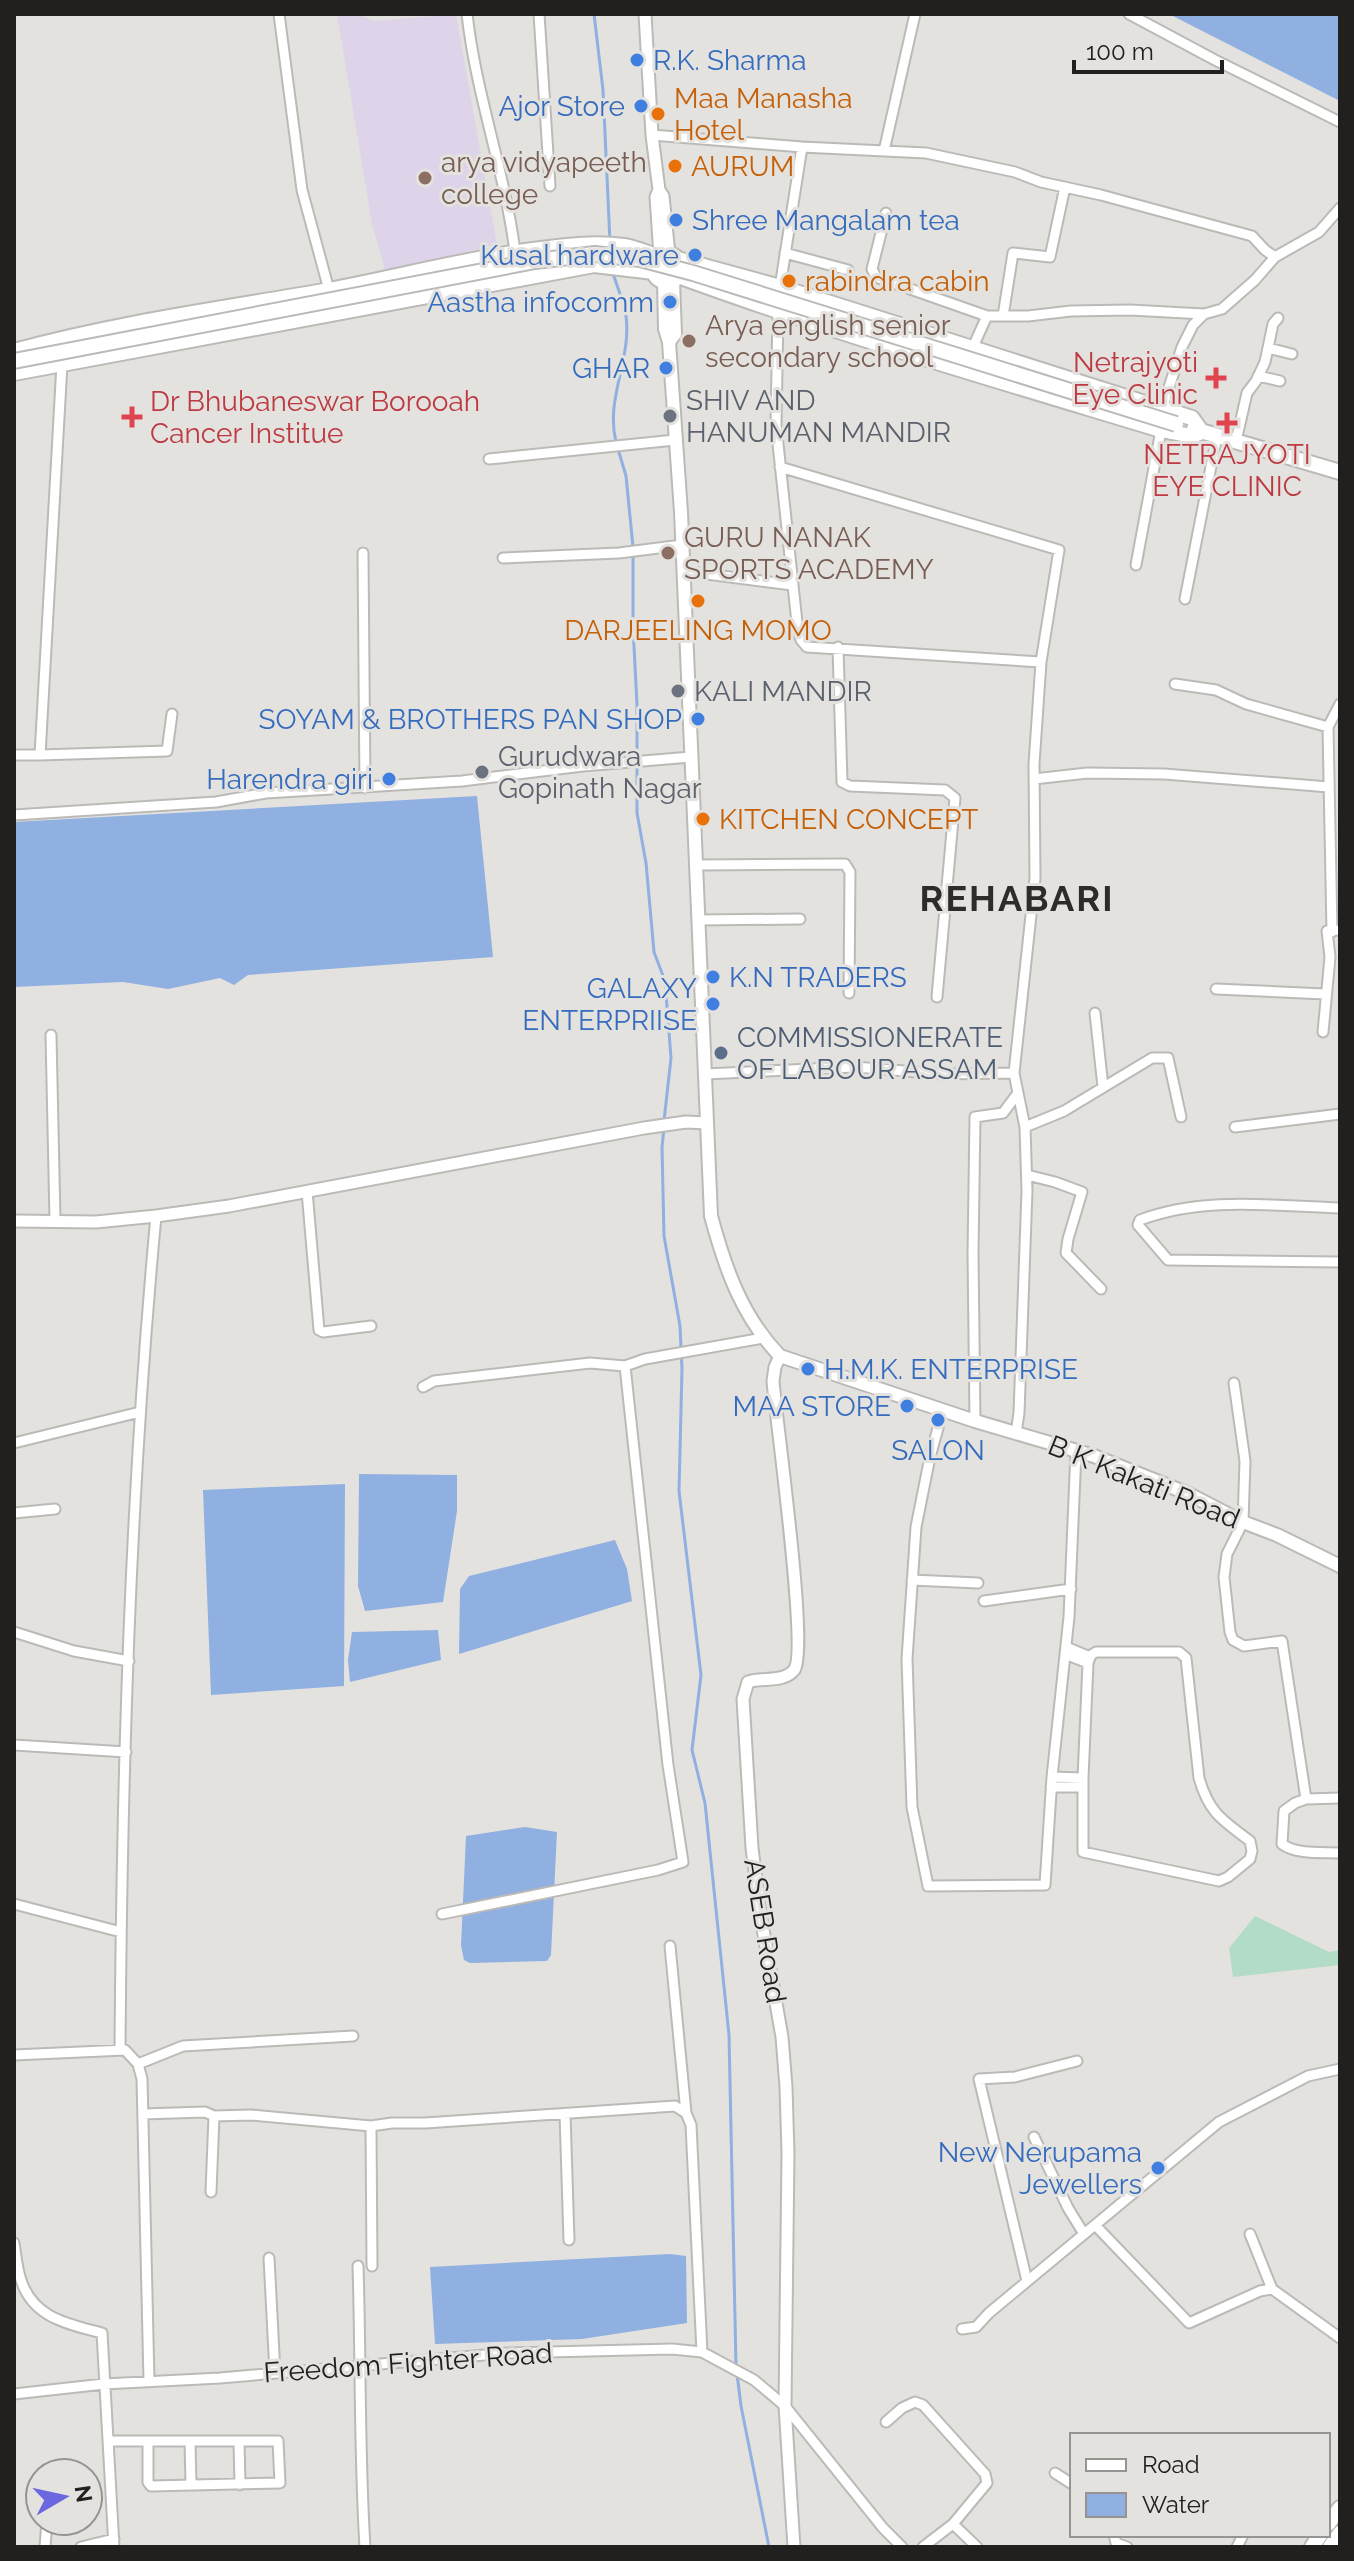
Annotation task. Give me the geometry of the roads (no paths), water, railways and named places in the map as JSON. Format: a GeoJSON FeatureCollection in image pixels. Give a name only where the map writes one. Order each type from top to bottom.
{"type":"FeatureCollection","features":[{"type":"Feature","properties":{"kind":"main road"},"geometry":{"type":"LineString","coordinates":[[14,351],[111,328],[329,290],[515,252],[600,244],[627,246],[667,267],[778,312],[969,373],[1161,430],[1192,436],[1210,434]]}},
{"type":"Feature","properties":{"kind":"main road"},"geometry":{"type":"LineString","coordinates":[[14,361],[480,270],[595,254],[640,259],[693,273],[1340,472]]}},
{"type":"Feature","properties":{"kind":"main road"},"geometry":{"type":"LineString","coordinates":[[14,373],[594,265],[635,270],[667,267],[780,287],[1192,418],[1210,434]]}},
{"type":"Feature","properties":{"kind":"main road"},"geometry":{"type":"LineString","coordinates":[[667,267],[675,334],[669,342],[698,865],[711,1216],[724,1263],[748,1315],[780,1356]]}},
{"type":"Feature","properties":{"kind":"main road","name":"B K Kakati Road"},"geometry":{"type":"LineString","coordinates":[[780,1356],[1076,1451],[1189,1494],[1340,1566]]}},
{"type":"Feature","properties":{"kind":"main road"},"geometry":{"type":"LineString","coordinates":[[1330,2547],[1340,2533]]}},
{"type":"Feature","properties":{"kind":"street"},"geometry":{"type":"LineString","coordinates":[[279,14],[302,190],[329,290]]}},
{"type":"Feature","properties":{"kind":"street"},"geometry":{"type":"LineString","coordinates":[[467,14],[515,252]]}},
{"type":"Feature","properties":{"kind":"street"},"geometry":{"type":"LineString","coordinates":[[539,14],[550,186]]}},
{"type":"Feature","properties":{"kind":"street"},"geometry":{"type":"LineString","coordinates":[[645,14],[652,135],[659,190],[656,197],[667,267]]}},
{"type":"Feature","properties":{"kind":"street"},"geometry":{"type":"LineString","coordinates":[[884,151],[915,14]]}},
{"type":"Feature","properties":{"kind":"street"},"geometry":{"type":"LineString","coordinates":[[1129,14],[1340,122]]}},
{"type":"Feature","properties":{"kind":"street"},"geometry":{"type":"LineString","coordinates":[[652,135],[926,153],[1015,172],[1252,236],[1275,257]]}},
{"type":"Feature","properties":{"kind":"street"},"geometry":{"type":"LineString","coordinates":[[780,287],[802,147]]}},
{"type":"Feature","properties":{"kind":"street"},"geometry":{"type":"LineString","coordinates":[[1003,316],[1013,253],[1050,257],[1065,187]]}},
{"type":"Feature","properties":{"kind":"street"},"geometry":{"type":"LineString","coordinates":[[886,213],[872,269],[876,277],[987,316],[1028,316],[1071,311],[1130,310],[1204,314],[1222,309],[1255,280],[1275,257],[1319,232],[1340,208]]}},
{"type":"Feature","properties":{"kind":"street"},"geometry":{"type":"LineString","coordinates":[[785,253],[848,270]]}},
{"type":"Feature","properties":{"kind":"street"},"geometry":{"type":"LineString","coordinates":[[778,312],[776,425],[792,585],[801,640],[807,647],[1041,662]]}},
{"type":"Feature","properties":{"kind":"street"},"geometry":{"type":"LineString","coordinates":[[1162,409],[1182,347],[1193,325],[1204,314]]}},
{"type":"Feature","properties":{"kind":"street"},"geometry":{"type":"LineString","coordinates":[[972,349],[987,316]]}},
{"type":"Feature","properties":{"kind":"street"},"geometry":{"type":"LineString","coordinates":[[1236,441],[1247,393],[1258,376],[1273,324],[1278,318]]}},
{"type":"Feature","properties":{"kind":"street"},"geometry":{"type":"LineString","coordinates":[[1268,348],[1292,354]]}},
{"type":"Feature","properties":{"kind":"street"},"geometry":{"type":"LineString","coordinates":[[40,755],[62,364]]}},
{"type":"Feature","properties":{"kind":"street"},"geometry":{"type":"LineString","coordinates":[[1258,376],[1280,381]]}},
{"type":"Feature","properties":{"kind":"street"},"geometry":{"type":"LineString","coordinates":[[1136,565],[1161,430]]}},
{"type":"Feature","properties":{"kind":"street"},"geometry":{"type":"LineString","coordinates":[[1185,599],[1210,434]]}},
{"type":"Feature","properties":{"kind":"street"},"geometry":{"type":"LineString","coordinates":[[489,459],[675,440]]}},
{"type":"Feature","properties":{"kind":"street"},"geometry":{"type":"LineString","coordinates":[[780,467],[1059,550],[1041,662],[1034,779],[1035,878],[1014,1073],[1025,1127],[1027,1175],[1016,1433]]}},
{"type":"Feature","properties":{"kind":"street"},"geometry":{"type":"LineString","coordinates":[[503,558],[619,553],[682,545]]}},
{"type":"Feature","properties":{"kind":"street"},"geometry":{"type":"LineString","coordinates":[[363,553],[365,788]]}},
{"type":"Feature","properties":{"kind":"street"},"geometry":{"type":"LineString","coordinates":[[683,571],[792,585]]}},
{"type":"Feature","properties":{"kind":"street"},"geometry":{"type":"LineString","coordinates":[[838,647],[842,782],[850,786],[945,790],[955,798],[937,997]]}},
{"type":"Feature","properties":{"kind":"street"},"geometry":{"type":"LineString","coordinates":[[1175,684],[1216,690],[1246,704],[1328,727]]}},
{"type":"Feature","properties":{"kind":"street"},"geometry":{"type":"LineString","coordinates":[[1323,1032],[1330,957],[1327,931],[1336,931],[1328,727],[1340,704]]}},
{"type":"Feature","properties":{"kind":"street"},"geometry":{"type":"LineString","coordinates":[[14,755],[167,751],[172,714]]}},
{"type":"Feature","properties":{"kind":"street"},"geometry":{"type":"LineString","coordinates":[[14,815],[216,802],[266,793],[462,781],[691,757]]}},
{"type":"Feature","properties":{"kind":"street"},"geometry":{"type":"LineString","coordinates":[[1034,779],[1087,773],[1164,774],[1329,787]]}},
{"type":"Feature","properties":{"kind":"street"},"geometry":{"type":"LineString","coordinates":[[698,865],[845,864],[850,872],[849,993]]}},
{"type":"Feature","properties":{"kind":"street"},"geometry":{"type":"LineString","coordinates":[[699,920],[800,919]]}},
{"type":"Feature","properties":{"kind":"street"},"geometry":{"type":"LineString","coordinates":[[1216,989],[1325,994]]}},
{"type":"Feature","properties":{"kind":"street"},"geometry":{"type":"LineString","coordinates":[[1095,1013],[1103,1087]]}},
{"type":"Feature","properties":{"kind":"street"},"geometry":{"type":"LineString","coordinates":[[51,1035],[55,1221]]}},
{"type":"Feature","properties":{"kind":"street"},"geometry":{"type":"LineString","coordinates":[[1025,1127],[1064,1111],[1152,1058],[1168,1058],[1181,1117]]}},
{"type":"Feature","properties":{"kind":"street"},"geometry":{"type":"LineString","coordinates":[[705,1074],[855,1067],[942,1074],[1014,1073]]}},
{"type":"Feature","properties":{"kind":"street"},"geometry":{"type":"LineString","coordinates":[[975,1421],[975,1117],[1003,1113],[1018,1093]]}},
{"type":"Feature","properties":{"kind":"street"},"geometry":{"type":"LineString","coordinates":[[1235,1127],[1340,1114]]}},
{"type":"Feature","properties":{"kind":"street"},"geometry":{"type":"LineString","coordinates":[[14,1221],[96,1222],[156,1216],[644,1128],[686,1122],[707,1123]]}},
{"type":"Feature","properties":{"kind":"street"},"geometry":{"type":"LineString","coordinates":[[1027,1175],[1082,1192],[1066,1253],[1101,1289]]}},
{"type":"Feature","properties":{"kind":"street"},"geometry":{"type":"LineString","coordinates":[[307,1191],[319,1330],[325,1332],[371,1326]]}},
{"type":"Feature","properties":{"kind":"street"},"geometry":{"type":"LineString","coordinates":[[1340,1208],[1256,1204],[1189,1207],[1161,1212],[1140,1220],[1138,1225],[1168,1260],[1340,1262]]}},
{"type":"Feature","properties":{"kind":"street"},"geometry":{"type":"LineString","coordinates":[[120,2050],[129,1661],[140,1412],[156,1216]]}},
{"type":"Feature","properties":{"kind":"street"},"geometry":{"type":"LineString","coordinates":[[423,1387],[434,1381],[590,1363],[625,1366],[645,1359],[763,1338]]}},
{"type":"Feature","properties":{"kind":"street","name":"ASEB Road"},"geometry":{"type":"LineString","coordinates":[[780,1356],[773,1381],[798,1615],[799,1657],[794,1671],[786,1676],[748,1682],[743,1699],[752,1848],[782,2037],[786,2087],[785,2406],[794,2547]]}},
{"type":"Feature","properties":{"kind":"street"},"geometry":{"type":"LineString","coordinates":[[442,1914],[658,1870],[683,1862],[668,1765],[625,1366]]}},
{"type":"Feature","properties":{"kind":"street"},"geometry":{"type":"LineString","coordinates":[[1234,1383],[1245,1461],[1243,1522],[1227,1554],[1224,1577],[1230,1632],[1233,1640],[1244,1646],[1282,1641],[1306,1799]]}},
{"type":"Feature","properties":{"kind":"street"},"geometry":{"type":"LineString","coordinates":[[943,1410],[916,1527],[907,1659],[912,1807],[928,1886],[1045,1885],[1051,1782],[1071,1589],[1076,1451]]}},
{"type":"Feature","properties":{"kind":"street"},"geometry":{"type":"LineString","coordinates":[[14,1443],[140,1412]]}},
{"type":"Feature","properties":{"kind":"street"},"geometry":{"type":"LineString","coordinates":[[14,1513],[55,1509]]}},
{"type":"Feature","properties":{"kind":"street"},"geometry":{"type":"LineString","coordinates":[[912,1580],[978,1583]]}},
{"type":"Feature","properties":{"kind":"street"},"geometry":{"type":"LineString","coordinates":[[984,1601],[1071,1589]]}},
{"type":"Feature","properties":{"kind":"street"},"geometry":{"type":"LineString","coordinates":[[14,1632],[74,1651],[129,1661]]}},
{"type":"Feature","properties":{"kind":"street"},"geometry":{"type":"LineString","coordinates":[[1065,1651],[1089,1660]]}},
{"type":"Feature","properties":{"kind":"street"},"geometry":{"type":"LineString","coordinates":[[1096,1652],[1183,1653],[1204,1796],[1215,1814],[1250,1841],[1250,1859],[1219,1881],[1086,1854],[1081,1849],[1083,1783],[1089,1660],[1096,1652]]}},
{"type":"Feature","properties":{"kind":"street"},"geometry":{"type":"LineString","coordinates":[[14,1745],[126,1752]]}},
{"type":"Feature","properties":{"kind":"street"},"geometry":{"type":"LineString","coordinates":[[1051,1782],[1083,1783]]}},
{"type":"Feature","properties":{"kind":"street"},"geometry":{"type":"LineString","coordinates":[[1340,1798],[1306,1799],[1284,1811],[1282,1844],[1306,1852],[1340,1853]]}},
{"type":"Feature","properties":{"kind":"street"},"geometry":{"type":"LineString","coordinates":[[14,1904],[121,1932]]}},
{"type":"Feature","properties":{"kind":"street"},"geometry":{"type":"LineString","coordinates":[[670,1946],[686,2113],[691,2125],[702,2352]]}},
{"type":"Feature","properties":{"kind":"street"},"geometry":{"type":"LineString","coordinates":[[138,2064],[183,2046],[353,2036]]}},
{"type":"Feature","properties":{"kind":"street"},"geometry":{"type":"LineString","coordinates":[[14,2055],[125,2050],[138,2064],[142,2079],[149,2381]]}},
{"type":"Feature","properties":{"kind":"street"},"geometry":{"type":"LineString","coordinates":[[1027,2281],[979,2079],[1015,2077],[1077,2061]]}},
{"type":"Feature","properties":{"kind":"street"},"geometry":{"type":"LineString","coordinates":[[962,2329],[976,2327],[1219,2122],[1308,2076],[1340,2069]]}},
{"type":"Feature","properties":{"kind":"street"},"geometry":{"type":"LineString","coordinates":[[143,2114],[205,2112],[214,2116],[251,2115],[371,2126],[675,2106],[686,2113]]}},
{"type":"Feature","properties":{"kind":"street"},"geometry":{"type":"LineString","coordinates":[[565,2114],[569,2240]]}},
{"type":"Feature","properties":{"kind":"street"},"geometry":{"type":"LineString","coordinates":[[211,2192],[214,2116]]}},
{"type":"Feature","properties":{"kind":"street"},"geometry":{"type":"LineString","coordinates":[[371,2126],[372,2266]]}},
{"type":"Feature","properties":{"kind":"street"},"geometry":{"type":"LineString","coordinates":[[1034,2137],[1084,2234]]}},
{"type":"Feature","properties":{"kind":"street"},"geometry":{"type":"LineString","coordinates":[[1095,2225],[1189,2323],[1247,2296],[1272,2289]]}},
{"type":"Feature","properties":{"kind":"street"},"geometry":{"type":"LineString","coordinates":[[1250,2234],[1272,2289],[1340,2338]]}},
{"type":"Feature","properties":{"kind":"street"},"geometry":{"type":"LineString","coordinates":[[14,2243],[21,2282],[41,2312],[102,2333],[114,2543],[81,2547]]}},
{"type":"Feature","properties":{"kind":"street"},"geometry":{"type":"LineString","coordinates":[[269,2258],[275,2373]]}},
{"type":"Feature","properties":{"kind":"street"},"geometry":{"type":"LineString","coordinates":[[358,2266],[365,2547]]}},
{"type":"Feature","properties":{"kind":"street"},"geometry":{"type":"LineString","coordinates":[[14,2288],[26,2289]]}},
{"type":"Feature","properties":{"kind":"street","name":"Freedom Fighter Road"},"geometry":{"type":"LineString","coordinates":[[14,2394],[104,2384],[508,2353],[672,2349],[702,2352],[754,2380],[785,2406],[883,2528],[902,2547]]}},
{"type":"Feature","properties":{"kind":"street"},"geometry":{"type":"LineString","coordinates":[[886,2422],[902,2408],[915,2402],[923,2405],[985,2474],[987,2483],[953,2524],[923,2547]]}},
{"type":"Feature","properties":{"kind":"street"},"geometry":{"type":"LineString","coordinates":[[108,2441],[148,2441],[278,2441],[280,2483],[149,2484],[148,2441]]}},
{"type":"Feature","properties":{"kind":"street"},"geometry":{"type":"LineString","coordinates":[[190,2441],[191,2485]]}},
{"type":"Feature","properties":{"kind":"street"},"geometry":{"type":"LineString","coordinates":[[239,2441],[240,2485]]}},
{"type":"Feature","properties":{"kind":"street"},"geometry":{"type":"LineString","coordinates":[[1055,2473],[1070,2483]]}},
{"type":"Feature","properties":{"kind":"street"},"geometry":{"type":"LineString","coordinates":[[953,2524],[977,2547]]}},
{"type":"Feature","properties":{"kind":"water"},"geometry":{"type":"Polygon","coordinates":[[[1169,14],[1340,14],[1340,101],[1169,14]]]}},
{"type":"Feature","properties":{"kind":"water"},"geometry":{"type":"Polygon","coordinates":[[[477,796],[493,957],[248,975],[234,985],[220,978],[168,989],[123,982],[14,987],[14,822],[477,796]]]}},
{"type":"Feature","properties":{"kind":"water"},"geometry":{"type":"Polygon","coordinates":[[[359,1474],[457,1475],[457,1511],[443,1602],[365,1611],[358,1586],[359,1474]]]}},
{"type":"Feature","properties":{"kind":"water"},"geometry":{"type":"Polygon","coordinates":[[[345,1484],[344,1686],[211,1695],[203,1490],[345,1484]]]}},
{"type":"Feature","properties":{"kind":"water"},"geometry":{"type":"Polygon","coordinates":[[[615,1540],[627,1569],[632,1601],[459,1654],[460,1589],[469,1576],[615,1540]]]}},
{"type":"Feature","properties":{"kind":"water"},"geometry":{"type":"Polygon","coordinates":[[[438,1630],[441,1660],[350,1682],[348,1660],[352,1632],[438,1630]]]}},
{"type":"Feature","properties":{"kind":"water"},"geometry":{"type":"Polygon","coordinates":[[[525,1827],[557,1832],[551,1955],[547,1961],[470,1963],[464,1960],[461,1945],[466,1836],[525,1827]]]}},
{"type":"Feature","properties":{"kind":"water"},"geometry":{"type":"Polygon","coordinates":[[[670,2254],[686,2256],[687,2323],[582,2339],[435,2344],[430,2267],[670,2254]]]}},
{"type":"Feature","properties":{"kind":"waterway"},"geometry":{"type":"LineString","coordinates":[[594,14],[603,90],[610,242]]}},
{"type":"Feature","properties":{"kind":"waterway"},"geometry":{"type":"LineString","coordinates":[[613,273],[625,311],[627,332],[614,410],[616,442]]}},
{"type":"Feature","properties":{"kind":"waterway"},"geometry":{"type":"LineString","coordinates":[[618,449],[626,476],[633,547],[637,813],[646,863],[654,952],[665,981],[671,1058],[664,1121]]}},
{"type":"Feature","properties":{"kind":"waterway"},"geometry":{"type":"LineString","coordinates":[[664,1128],[664,1236],[680,1326],[682,1369],[679,1491],[701,1675],[692,1750],[705,1803],[729,2035],[736,2366]]}},
{"type":"Feature","properties":{"kind":"waterway"},"geometry":{"type":"LineString","coordinates":[[737,2374],[769,2547]]}},
{"type":"Feature","properties":{"kind":"place","name":"R.K. Sharma"},"geometry":{"type":"Point","coordinates":[637,60]}},
{"type":"Feature","properties":{"kind":"place","name":"Ajor Store"},"geometry":{"type":"Point","coordinates":[641,106]}},
{"type":"Feature","properties":{"kind":"place","name":"Maa Manasha Hotel"},"geometry":{"type":"Point","coordinates":[658,114]}},
{"type":"Feature","properties":{"kind":"place","name":"AURUM"},"geometry":{"type":"Point","coordinates":[675,166]}},
{"type":"Feature","properties":{"kind":"place","name":"arya vidyapeeth college"},"geometry":{"type":"Point","coordinates":[425,178]}},
{"type":"Feature","properties":{"kind":"place","name":"Shree Mangalam tea"},"geometry":{"type":"Point","coordinates":[676,220]}},
{"type":"Feature","properties":{"kind":"place","name":"Kusal hardware"},"geometry":{"type":"Point","coordinates":[695,255]}},
{"type":"Feature","properties":{"kind":"place","name":"rabindra cabin"},"geometry":{"type":"Point","coordinates":[789,281]}},
{"type":"Feature","properties":{"kind":"place","name":"Aastha infocomm"},"geometry":{"type":"Point","coordinates":[670,302]}},
{"type":"Feature","properties":{"kind":"place","name":"Arya english senior secondary school"},"geometry":{"type":"Point","coordinates":[689,341]}},
{"type":"Feature","properties":{"kind":"place","name":"GHAR"},"geometry":{"type":"Point","coordinates":[666,368]}},
{"type":"Feature","properties":{"kind":"place","name":"Netrajyoti Eye Clinic"},"geometry":{"type":"Point","coordinates":[1216,378]}},
{"type":"Feature","properties":{"kind":"place","name":"SHIV AND HANUMAN MANDIR"},"geometry":{"type":"Point","coordinates":[670,416]}},
{"type":"Feature","properties":{"kind":"place","name":"Dr Bhubaneswar Borooah Cancer Institue"},"geometry":{"type":"Point","coordinates":[132,417]}},
{"type":"Feature","properties":{"kind":"place","name":"NETRAJYOTI EYE CLINIC"},"geometry":{"type":"Point","coordinates":[1227,423]}},
{"type":"Feature","properties":{"kind":"place","name":"GURU NANAK SPORTS ACADEMY"},"geometry":{"type":"Point","coordinates":[668,553]}},
{"type":"Feature","properties":{"kind":"place","name":"DARJEELING MOMO"},"geometry":{"type":"Point","coordinates":[698,601]}},
{"type":"Feature","properties":{"kind":"place","name":"KALI MANDIR"},"geometry":{"type":"Point","coordinates":[678,691]}},
{"type":"Feature","properties":{"kind":"place","name":"SOYAM & BROTHERS PAN SHOP"},"geometry":{"type":"Point","coordinates":[698,719]}},
{"type":"Feature","properties":{"kind":"place","name":"Gurudwara Gopinath Nagar"},"geometry":{"type":"Point","coordinates":[482,772]}},
{"type":"Feature","properties":{"kind":"place","name":"Harendra giri"},"geometry":{"type":"Point","coordinates":[389,779]}},
{"type":"Feature","properties":{"kind":"place","name":"KITCHEN CONCEPT"},"geometry":{"type":"Point","coordinates":[703,819]}},
{"type":"Feature","properties":{"kind":"place","name":"K.N TRADERS"},"geometry":{"type":"Point","coordinates":[713,977]}},
{"type":"Feature","properties":{"kind":"place","name":"GALAXY ENTERPRIISE"},"geometry":{"type":"Point","coordinates":[713,1004]}},
{"type":"Feature","properties":{"kind":"place","name":"COMMISSIONERATE OF LABOUR ASSAM"},"geometry":{"type":"Point","coordinates":[721,1053]}},
{"type":"Feature","properties":{"kind":"place","name":"H.M.K. ENTERPRISE"},"geometry":{"type":"Point","coordinates":[808,1369]}},
{"type":"Feature","properties":{"kind":"place","name":"MAA STORE"},"geometry":{"type":"Point","coordinates":[907,1406]}},
{"type":"Feature","properties":{"kind":"place","name":"SALON"},"geometry":{"type":"Point","coordinates":[938,1420]}},
{"type":"Feature","properties":{"kind":"place","name":"New Nerupama Jewellers"},"geometry":{"type":"Point","coordinates":[1158,2168]}},
{"type":"Feature","properties":{"kind":"district","name":"REHABARI"},"geometry":{"type":"Point","coordinates":[1017,898]}}]}
